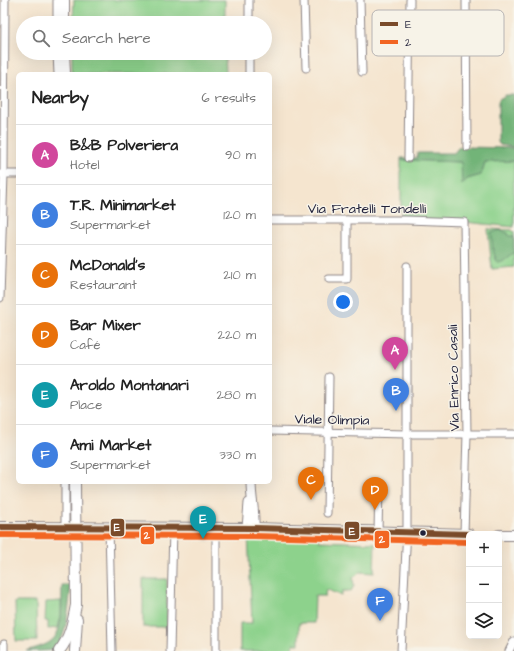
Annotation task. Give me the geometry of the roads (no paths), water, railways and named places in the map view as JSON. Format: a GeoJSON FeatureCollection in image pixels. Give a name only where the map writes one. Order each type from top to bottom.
{"type":"FeatureCollection","features":[{"type":"Feature","properties":{"kind":"main road"},"geometry":{"type":"LineString","coordinates":[[64,0],[64,16]]}},
{"type":"Feature","properties":{"kind":"main road"},"geometry":{"type":"LineString","coordinates":[[64,60],[65,72]]}},
{"type":"Feature","properties":{"kind":"main road"},"geometry":{"type":"LineString","coordinates":[[59,651],[66,649],[74,651],[77,623],[75,484]]}},
{"type":"Feature","properties":{"kind":"main road"},"geometry":{"type":"LineString","coordinates":[[0,527],[251,528],[466,534]]}},
{"type":"Feature","properties":{"kind":"main road"},"geometry":{"type":"LineString","coordinates":[[502,535],[514,536]]}},
{"type":"Feature","properties":{"kind":"main road"},"geometry":{"type":"LineString","coordinates":[[59,651],[64,645],[68,636],[76,605]]}},
{"type":"Feature","properties":{"kind":"street"},"geometry":{"type":"LineString","coordinates":[[0,298],[4,0]]}},
{"type":"Feature","properties":{"kind":"street"},"geometry":{"type":"LineString","coordinates":[[57,0],[57,16]]}},
{"type":"Feature","properties":{"kind":"street"},"geometry":{"type":"LineString","coordinates":[[249,0],[249,16]]}},
{"type":"Feature","properties":{"kind":"street"},"geometry":{"type":"LineString","coordinates":[[304,0],[306,68]]}},
{"type":"Feature","properties":{"kind":"street"},"geometry":{"type":"LineString","coordinates":[[360,0],[362,72]]}},
{"type":"Feature","properties":{"kind":"street"},"geometry":{"type":"LineString","coordinates":[[410,0],[410,10]]}},
{"type":"Feature","properties":{"kind":"street"},"geometry":{"type":"LineString","coordinates":[[466,0],[466,10]]}},
{"type":"Feature","properties":{"kind":"street"},"geometry":{"type":"LineString","coordinates":[[408,158],[409,56]]}},
{"type":"Feature","properties":{"kind":"street"},"geometry":{"type":"LineString","coordinates":[[466,56],[467,147]]}},
{"type":"Feature","properties":{"kind":"street"},"geometry":{"type":"LineString","coordinates":[[57,60],[58,72]]}},
{"type":"Feature","properties":{"kind":"street"},"geometry":{"type":"LineString","coordinates":[[249,60],[249,72]]}},
{"type":"Feature","properties":{"kind":"street"},"geometry":{"type":"LineString","coordinates":[[2,174],[16,174]]}},
{"type":"Feature","properties":{"kind":"street","name":"Via Fratelli Tondelli"},"geometry":{"type":"LineString","coordinates":[[272,220],[406,220],[464,222]]}},
{"type":"Feature","properties":{"kind":"street"},"geometry":{"type":"LineString","coordinates":[[329,279],[346,279],[348,220]]}},
{"type":"Feature","properties":{"kind":"street","name":"Via Enrico Casali"},"geometry":{"type":"LineString","coordinates":[[464,222],[467,531]]}},
{"type":"Feature","properties":{"kind":"street"},"geometry":{"type":"LineString","coordinates":[[401,651],[406,532],[407,266]]}},
{"type":"Feature","properties":{"kind":"street"},"geometry":{"type":"LineString","coordinates":[[327,513],[329,377]]}},
{"type":"Feature","properties":{"kind":"street","name":"Viale Olimpia"},"geometry":{"type":"LineString","coordinates":[[272,431],[407,434],[514,434]]}},
{"type":"Feature","properties":{"kind":"street"},"geometry":{"type":"LineString","coordinates":[[65,484],[65,527]]}},
{"type":"Feature","properties":{"kind":"street"},"geometry":{"type":"LineString","coordinates":[[251,528],[248,504],[251,500],[252,484]]}},
{"type":"Feature","properties":{"kind":"street"},"geometry":{"type":"LineString","coordinates":[[378,532],[379,484]]}},
{"type":"Feature","properties":{"kind":"street"},"geometry":{"type":"LineString","coordinates":[[109,528],[112,651]]}},
{"type":"Feature","properties":{"kind":"street"},"geometry":{"type":"LineString","coordinates":[[170,651],[173,528]]}},
{"type":"Feature","properties":{"kind":"street"},"geometry":{"type":"LineString","coordinates":[[216,528],[216,651]]}},
{"type":"Feature","properties":{"kind":"street"},"geometry":{"type":"LineString","coordinates":[[509,651],[514,641]]}},
{"type":"Feature","properties":{"kind":"place","name":"B&B Polveriera"},"geometry":{"type":"Point","coordinates":[395,370]}},
{"type":"Feature","properties":{"kind":"place","name":"T.R. Minimarket"},"geometry":{"type":"Point","coordinates":[396,411]}},
{"type":"Feature","properties":{"kind":"place","name":"McDonald's"},"geometry":{"type":"Point","coordinates":[311,500]}},
{"type":"Feature","properties":{"kind":"place","name":"Bar Mixer"},"geometry":{"type":"Point","coordinates":[375,510]}},
{"type":"Feature","properties":{"kind":"place","name":"Aroldo Montanari"},"geometry":{"type":"Point","coordinates":[203,539]}},
{"type":"Feature","properties":{"kind":"place","name":"Ami Market"},"geometry":{"type":"Point","coordinates":[380,621]}}]}
